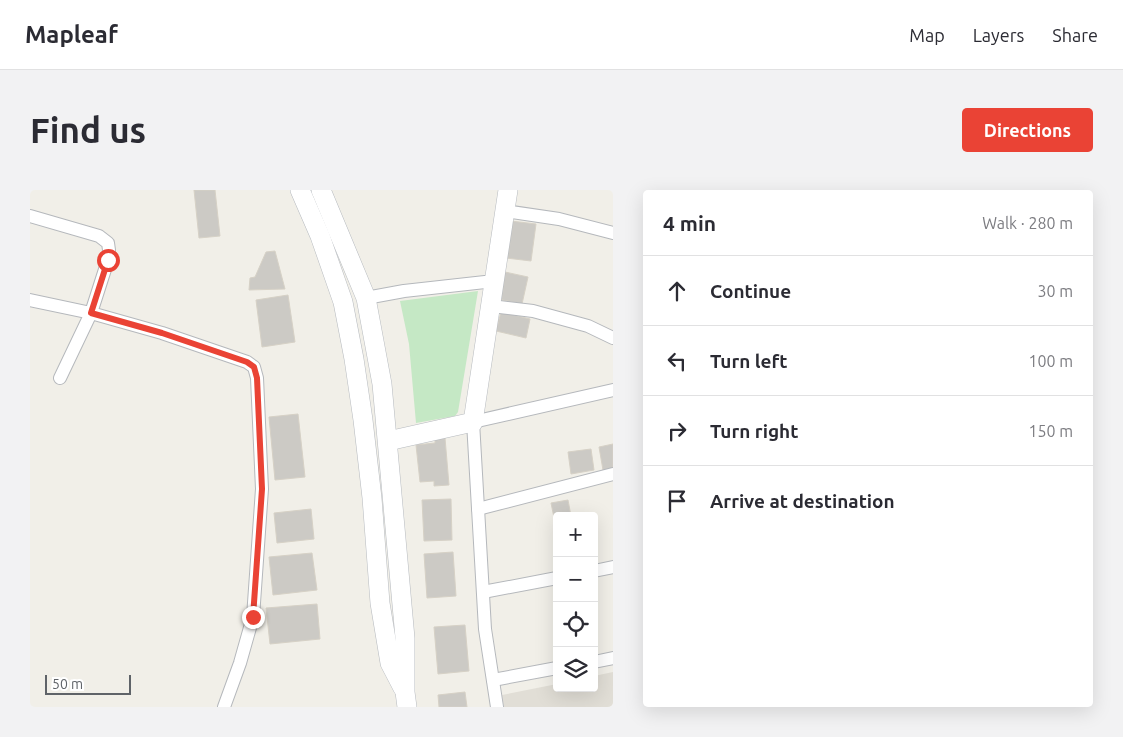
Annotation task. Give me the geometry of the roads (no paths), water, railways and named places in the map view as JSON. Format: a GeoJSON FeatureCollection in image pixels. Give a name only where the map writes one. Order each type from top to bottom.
{"type":"FeatureCollection","features":[{"type":"Feature","properties":{"kind":"main road"},"geometry":{"type":"LineString","coordinates":[[300,190],[320,236],[343,302],[363,420],[372,498],[380,603],[390,663],[406,699]]}},
{"type":"Feature","properties":{"kind":"main road"},"geometry":{"type":"LineString","coordinates":[[321,190],[366,298],[382,384],[405,638],[406,699]]}},
{"type":"Feature","properties":{"kind":"main road"},"geometry":{"type":"LineString","coordinates":[[388,441],[473,422],[508,190]]}},
{"type":"Feature","properties":{"kind":"street"},"geometry":{"type":"LineString","coordinates":[[505,211],[559,219],[613,233]]}},
{"type":"Feature","properties":{"kind":"street"},"geometry":{"type":"LineString","coordinates":[[31,220],[99,236],[108,243],[108,260],[91,313],[60,378]]}},
{"type":"Feature","properties":{"kind":"street"},"geometry":{"type":"LineString","coordinates":[[366,298],[404,291],[494,281]]}},
{"type":"Feature","properties":{"kind":"street"},"geometry":{"type":"LineString","coordinates":[[30,300],[91,313],[162,333],[247,362],[254,367],[257,378],[262,489],[253,617],[240,663],[224,707]]}},
{"type":"Feature","properties":{"kind":"street"},"geometry":{"type":"LineString","coordinates":[[491,306],[533,311],[588,326],[613,338]]}},
{"type":"Feature","properties":{"kind":"street"},"geometry":{"type":"LineString","coordinates":[[497,707],[485,629],[473,422],[613,390]]}},
{"type":"Feature","properties":{"kind":"street"},"geometry":{"type":"LineString","coordinates":[[478,509],[613,474]]}},
{"type":"Feature","properties":{"kind":"street"},"geometry":{"type":"LineString","coordinates":[[598,569],[613,567]]}},
{"type":"Feature","properties":{"kind":"street"},"geometry":{"type":"LineString","coordinates":[[483,592],[553,579]]}},
{"type":"Feature","properties":{"kind":"street"},"geometry":{"type":"LineString","coordinates":[[598,661],[613,658]]}},
{"type":"Feature","properties":{"kind":"street"},"geometry":{"type":"LineString","coordinates":[[493,680],[553,669]]}}]}
